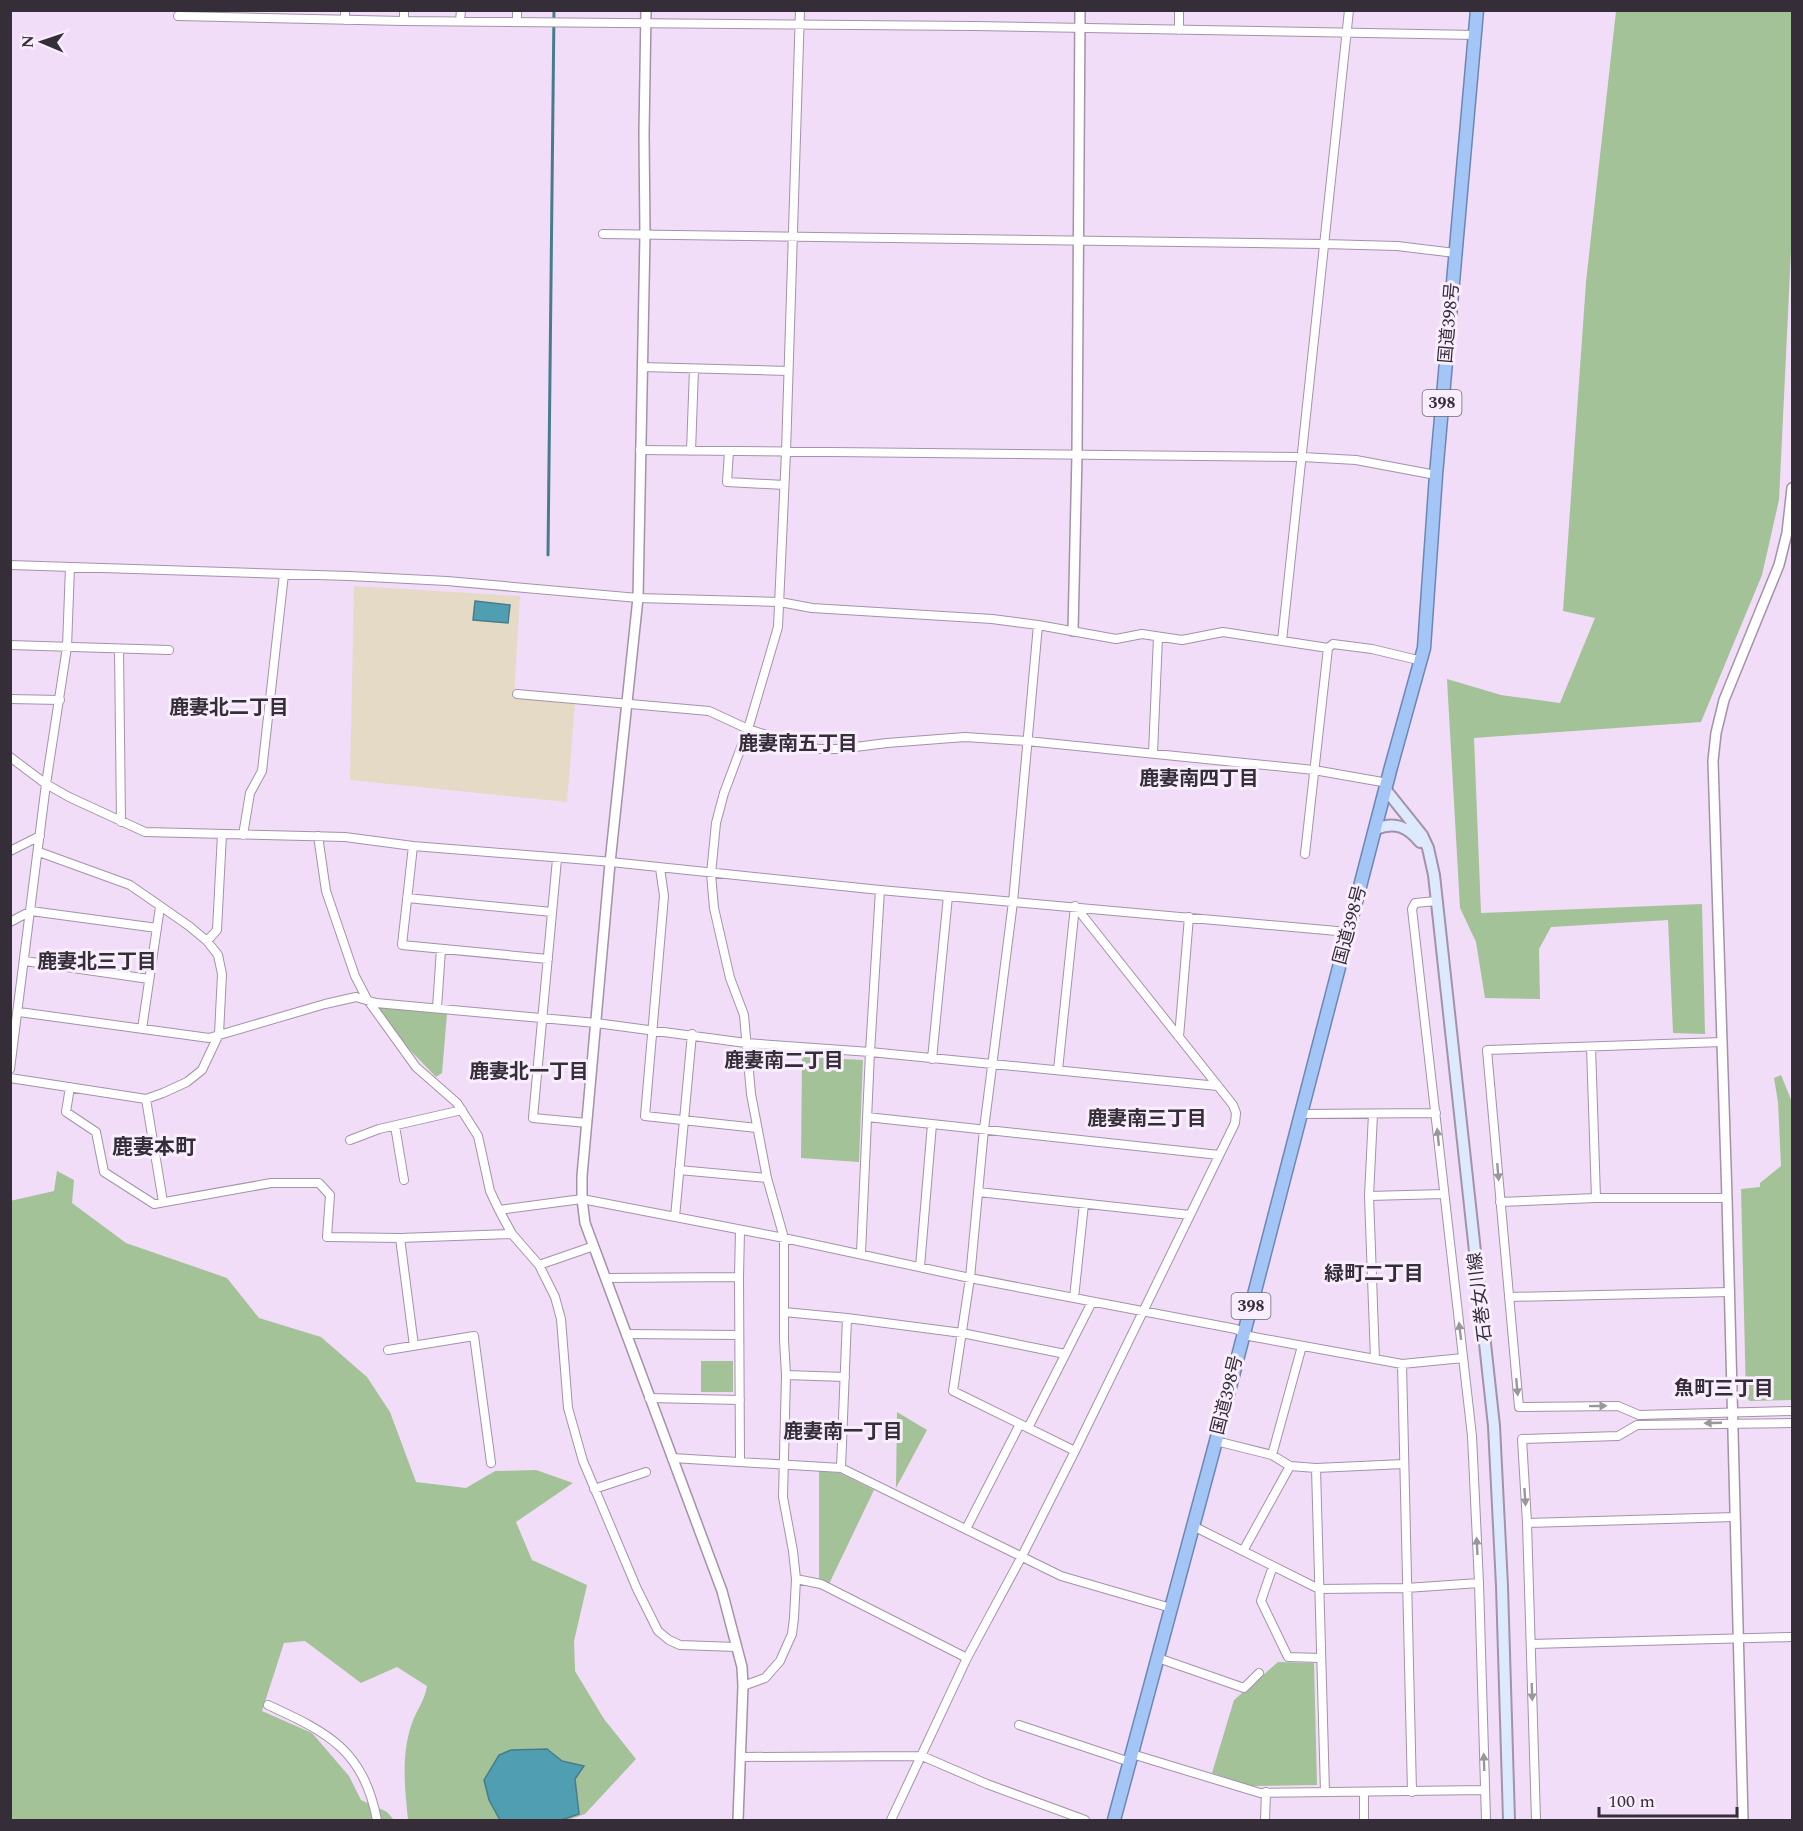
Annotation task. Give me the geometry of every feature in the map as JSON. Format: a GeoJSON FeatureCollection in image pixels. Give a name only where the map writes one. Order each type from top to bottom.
{"type":"FeatureCollection","features":[{"type":"Feature","properties":{"kind":"highway","name":"国道398号"},"geometry":{"type":"LineString","coordinates":[[1114,1821],[1216,1441],[1348,932],[1422,661],[1477,10]]}},
{"type":"Feature","properties":{"kind":"main road","name":"石巻女川線"},"geometry":{"type":"LineString","coordinates":[[1387,787],[1422,835],[1431,860],[1437,901],[1494,1426],[1502,1586],[1509,1821]]}},
{"type":"Feature","properties":{"kind":"main road"},"geometry":{"type":"LineString","coordinates":[[1376,829],[1389,825],[1407,828],[1431,860]]}},
{"type":"Feature","properties":{"kind":"street"},"geometry":{"type":"LineString","coordinates":[[345,10],[345,20]]}},
{"type":"Feature","properties":{"kind":"street"},"geometry":{"type":"LineString","coordinates":[[404,10],[404,21]]}},
{"type":"Feature","properties":{"kind":"street"},"geometry":{"type":"LineString","coordinates":[[460,21],[461,10]]}},
{"type":"Feature","properties":{"kind":"street"},"geometry":{"type":"LineString","coordinates":[[517,10],[517,21]]}},
{"type":"Feature","properties":{"kind":"street"},"geometry":{"type":"LineString","coordinates":[[646,10],[645,235],[638,598],[610,863],[582,1199],[585,1223],[722,1591],[741,1667],[743,1686],[738,1821]]}},
{"type":"Feature","properties":{"kind":"street"},"geometry":{"type":"LineString","coordinates":[[743,1686],[765,1678],[780,1661],[789,1643],[795,1618],[796,1579],[783,1497],[786,1375],[784,1238],[767,1178],[751,1094],[744,1015],[730,978],[714,908],[711,874],[716,823],[724,793],[748,729],[777,634],[786,453],[800,10]]}},
{"type":"Feature","properties":{"kind":"street"},"geometry":{"type":"LineString","coordinates":[[1074,631],[1080,10]]}},
{"type":"Feature","properties":{"kind":"street"},"geometry":{"type":"LineString","coordinates":[[1179,10],[1179,30]]}},
{"type":"Feature","properties":{"kind":"street"},"geometry":{"type":"LineString","coordinates":[[1282,641],[1349,10]]}},
{"type":"Feature","properties":{"kind":"street"},"geometry":{"type":"LineString","coordinates":[[178,16],[1476,35]]}},
{"type":"Feature","properties":{"kind":"street"},"geometry":{"type":"LineString","coordinates":[[603,234],[1324,244],[1397,246],[1455,253]]}},
{"type":"Feature","properties":{"kind":"street"},"geometry":{"type":"LineString","coordinates":[[642,367],[788,371]]}},
{"type":"Feature","properties":{"kind":"street"},"geometry":{"type":"LineString","coordinates":[[691,451],[694,369]]}},
{"type":"Feature","properties":{"kind":"street"},"geometry":{"type":"LineString","coordinates":[[640,450],[1302,457],[1356,460],[1436,475]]}},
{"type":"Feature","properties":{"kind":"street"},"geometry":{"type":"LineString","coordinates":[[729,451],[727,482],[784,485]]}},
{"type":"Feature","properties":{"kind":"street"},"geometry":{"type":"LineString","coordinates":[[1743,1821],[1730,1292],[1713,761],[1716,734],[1724,700],[1779,565],[1787,533],[1792,488]]}},
{"type":"Feature","properties":{"kind":"street"},"geometry":{"type":"LineString","coordinates":[[10,565],[447,581],[638,598],[780,602],[812,608],[992,619],[1116,639],[1142,634],[1182,640],[1223,632],[1328,648]]}},
{"type":"Feature","properties":{"kind":"street"},"geometry":{"type":"LineString","coordinates":[[10,1069],[46,784],[67,647],[70,567]]}},
{"type":"Feature","properties":{"kind":"street"},"geometry":{"type":"LineString","coordinates":[[243,835],[250,793],[262,771],[284,574]]}},
{"type":"Feature","properties":{"kind":"street"},"geometry":{"type":"LineString","coordinates":[[1038,625],[1013,902],[984,1130],[970,1278],[953,1391],[1075,1451]]}},
{"type":"Feature","properties":{"kind":"street"},"geometry":{"type":"LineString","coordinates":[[1152,753],[1158,637]]}},
{"type":"Feature","properties":{"kind":"street"},"geometry":{"type":"LineString","coordinates":[[1305,854],[1328,648],[1333,644],[1422,661]]}},
{"type":"Feature","properties":{"kind":"street"},"geometry":{"type":"LineString","coordinates":[[10,645],[169,650]]}},
{"type":"Feature","properties":{"kind":"street"},"geometry":{"type":"LineString","coordinates":[[120,649],[121,822]]}},
{"type":"Feature","properties":{"kind":"street"},"geometry":{"type":"LineString","coordinates":[[517,694],[709,711],[748,729],[818,749],[965,737],[1027,741],[1314,770],[1387,787]]}},
{"type":"Feature","properties":{"kind":"street"},"geometry":{"type":"LineString","coordinates":[[10,699],[60,700]]}},
{"type":"Feature","properties":{"kind":"street"},"geometry":{"type":"LineString","coordinates":[[10,757],[46,784],[145,832],[345,837],[413,846],[1348,932]]}},
{"type":"Feature","properties":{"kind":"street"},"geometry":{"type":"LineString","coordinates":[[207,941],[217,930],[222,834]]}},
{"type":"Feature","properties":{"kind":"street"},"geometry":{"type":"LineString","coordinates":[[10,851],[40,836]]}},
{"type":"Feature","properties":{"kind":"street"},"geometry":{"type":"LineString","coordinates":[[318,836],[326,891],[355,976],[367,999],[416,1067],[462,1110],[477,1136],[490,1191],[499,1210],[512,1234],[539,1266],[555,1297],[561,1318],[568,1408],[583,1461],[658,1631],[680,1645],[736,1647]]}},
{"type":"Feature","properties":{"kind":"street"},"geometry":{"type":"LineString","coordinates":[[413,846],[402,945],[548,960]]}},
{"type":"Feature","properties":{"kind":"street"},"geometry":{"type":"LineString","coordinates":[[10,1078],[146,1099],[187,1082],[202,1070],[219,1034],[222,974],[218,955],[207,941],[130,885],[39,852]]}},
{"type":"Feature","properties":{"kind":"street"},"geometry":{"type":"LineString","coordinates":[[557,859],[533,1118],[587,1124]]}},
{"type":"Feature","properties":{"kind":"street"},"geometry":{"type":"LineString","coordinates":[[660,868],[664,896],[645,1116],[757,1128]]}},
{"type":"Feature","properties":{"kind":"street"},"geometry":{"type":"LineString","coordinates":[[861,1253],[880,890]]}},
{"type":"Feature","properties":{"kind":"street"},"geometry":{"type":"LineString","coordinates":[[932,1059],[948,896]]}},
{"type":"Feature","properties":{"kind":"street"},"geometry":{"type":"LineString","coordinates":[[408,898],[552,912]]}},
{"type":"Feature","properties":{"kind":"street"},"geometry":{"type":"LineString","coordinates":[[1437,901],[1415,903],[1412,909],[1472,1436],[1486,1821]]}},
{"type":"Feature","properties":{"kind":"street"},"geometry":{"type":"LineString","coordinates":[[891,1821],[967,1658],[1075,1451],[1235,1124],[1236,1113],[1233,1105],[1075,906]]}},
{"type":"Feature","properties":{"kind":"street"},"geometry":{"type":"LineString","coordinates":[[1058,1070],[1075,906]]}},
{"type":"Feature","properties":{"kind":"street"},"geometry":{"type":"LineString","coordinates":[[142,1029],[160,907]]}},
{"type":"Feature","properties":{"kind":"street"},"geometry":{"type":"LineString","coordinates":[[10,922],[31,911],[157,928]]}},
{"type":"Feature","properties":{"kind":"street"},"geometry":{"type":"LineString","coordinates":[[1179,1037],[1189,917]]}},
{"type":"Feature","properties":{"kind":"street"},"geometry":{"type":"LineString","coordinates":[[436,1008],[441,949]]}},
{"type":"Feature","properties":{"kind":"street"},"geometry":{"type":"LineString","coordinates":[[25,962],[149,979]]}},
{"type":"Feature","properties":{"kind":"street"},"geometry":{"type":"LineString","coordinates":[[19,1012],[209,1038],[325,1004],[356,998],[376,1003],[596,1023],[746,1043],[870,1052],[1218,1086]]}},
{"type":"Feature","properties":{"kind":"street"},"geometry":{"type":"LineString","coordinates":[[675,1217],[692,1035]]}},
{"type":"Feature","properties":{"kind":"street"},"geometry":{"type":"LineString","coordinates":[[1722,1041],[1487,1050],[1519,1407],[1618,1406],[1639,1415],[1733,1417],[1792,1423]]}},
{"type":"Feature","properties":{"kind":"street"},"geometry":{"type":"LineString","coordinates":[[1591,1047],[1596,1198]]}},
{"type":"Feature","properties":{"kind":"street"},"geometry":{"type":"LineString","coordinates":[[70,1087],[66,1112],[96,1132],[104,1172],[154,1204],[271,1183],[319,1183],[330,1195],[327,1238],[512,1234]]}},
{"type":"Feature","properties":{"kind":"street"},"geometry":{"type":"LineString","coordinates":[[146,1099],[163,1202]]}},
{"type":"Feature","properties":{"kind":"street"},"geometry":{"type":"LineString","coordinates":[[350,1140],[395,1126],[462,1110]]}},
{"type":"Feature","properties":{"kind":"street"},"geometry":{"type":"LineString","coordinates":[[1301,1114],[1436,1113]]}},
{"type":"Feature","properties":{"kind":"street"},"geometry":{"type":"LineString","coordinates":[[1373,1114],[1369,1196],[1374,1359]]}},
{"type":"Feature","properties":{"kind":"street"},"geometry":{"type":"LineString","coordinates":[[867,1117],[1219,1155]]}},
{"type":"Feature","properties":{"kind":"street"},"geometry":{"type":"LineString","coordinates":[[921,1267],[932,1124]]}},
{"type":"Feature","properties":{"kind":"street"},"geometry":{"type":"LineString","coordinates":[[395,1126],[404,1180]]}},
{"type":"Feature","properties":{"kind":"street"},"geometry":{"type":"LineString","coordinates":[[679,1170],[767,1178]]}},
{"type":"Feature","properties":{"kind":"street"},"geometry":{"type":"LineString","coordinates":[[978,1192],[1190,1215]]}},
{"type":"Feature","properties":{"kind":"street"},"geometry":{"type":"LineString","coordinates":[[1369,1196],[1444,1194]]}},
{"type":"Feature","properties":{"kind":"street"},"geometry":{"type":"LineString","coordinates":[[1500,1202],[1596,1198],[1727,1198]]}},
{"type":"Feature","properties":{"kind":"street"},"geometry":{"type":"LineString","coordinates":[[499,1210],[582,1199],[861,1253],[970,1278],[1143,1310],[1236,1329],[1243,1334],[1374,1359],[1402,1364],[1464,1358]]}},
{"type":"Feature","properties":{"kind":"street"},"geometry":{"type":"LineString","coordinates":[[1074,1298],[1084,1204]]}},
{"type":"Feature","properties":{"kind":"street"},"geometry":{"type":"LineString","coordinates":[[740,1230],[740,1461]]}},
{"type":"Feature","properties":{"kind":"street"},"geometry":{"type":"LineString","coordinates":[[400,1238],[414,1346]]}},
{"type":"Feature","properties":{"kind":"street"},"geometry":{"type":"LineString","coordinates":[[539,1266],[594,1246]]}},
{"type":"Feature","properties":{"kind":"street"},"geometry":{"type":"LineString","coordinates":[[606,1278],[739,1277]]}},
{"type":"Feature","properties":{"kind":"street"},"geometry":{"type":"LineString","coordinates":[[1509,1297],[1730,1292]]}},
{"type":"Feature","properties":{"kind":"street"},"geometry":{"type":"LineString","coordinates":[[966,1529],[1092,1302]]}},
{"type":"Feature","properties":{"kind":"street"},"geometry":{"type":"LineString","coordinates":[[784,1312],[962,1333],[1065,1354]]}},
{"type":"Feature","properties":{"kind":"street"},"geometry":{"type":"LineString","coordinates":[[842,1468],[847,1318]]}},
{"type":"Feature","properties":{"kind":"street"},"geometry":{"type":"LineString","coordinates":[[626,1334],[739,1335]]}},
{"type":"Feature","properties":{"kind":"street"},"geometry":{"type":"LineString","coordinates":[[388,1350],[474,1336],[491,1463]]}},
{"type":"Feature","properties":{"kind":"street"},"geometry":{"type":"LineString","coordinates":[[1272,1455],[1302,1346]]}},
{"type":"Feature","properties":{"kind":"street"},"geometry":{"type":"LineString","coordinates":[[1402,1364],[1412,1792]]}},
{"type":"Feature","properties":{"kind":"street"},"geometry":{"type":"LineString","coordinates":[[786,1375],[845,1377]]}},
{"type":"Feature","properties":{"kind":"street"},"geometry":{"type":"LineString","coordinates":[[650,1398],[740,1400]]}},
{"type":"Feature","properties":{"kind":"street"},"geometry":{"type":"LineString","coordinates":[[1536,1821],[1527,1523],[1522,1438],[1618,1436],[1637,1425],[1792,1411]]}},
{"type":"Feature","properties":{"kind":"street"},"geometry":{"type":"LineString","coordinates":[[1216,1441],[1272,1455],[1290,1466],[1316,1468],[1404,1464]]}},
{"type":"Feature","properties":{"kind":"street"},"geometry":{"type":"LineString","coordinates":[[672,1458],[842,1468],[1061,1575],[1171,1608]]}},
{"type":"Feature","properties":{"kind":"street"},"geometry":{"type":"LineString","coordinates":[[1243,1551],[1290,1466]]}},
{"type":"Feature","properties":{"kind":"street"},"geometry":{"type":"LineString","coordinates":[[1316,1468],[1325,1792]]}},
{"type":"Feature","properties":{"kind":"street"},"geometry":{"type":"LineString","coordinates":[[594,1490],[646,1472]]}},
{"type":"Feature","properties":{"kind":"street"},"geometry":{"type":"LineString","coordinates":[[1527,1523],[1735,1517]]}},
{"type":"Feature","properties":{"kind":"street"},"geometry":{"type":"LineString","coordinates":[[1193,1526],[1319,1589],[1406,1588],[1479,1583]]}},
{"type":"Feature","properties":{"kind":"street"},"geometry":{"type":"LineString","coordinates":[[1273,1566],[1261,1601],[1288,1657],[1321,1658]]}},
{"type":"Feature","properties":{"kind":"street"},"geometry":{"type":"LineString","coordinates":[[796,1579],[821,1584],[967,1658]]}},
{"type":"Feature","properties":{"kind":"street"},"geometry":{"type":"LineString","coordinates":[[1531,1644],[1792,1637]]}},
{"type":"Feature","properties":{"kind":"street"},"geometry":{"type":"LineString","coordinates":[[1158,1658],[1244,1688],[1258,1673]]}},
{"type":"Feature","properties":{"kind":"street"},"geometry":{"type":"LineString","coordinates":[[268,1705],[317,1729],[347,1751],[360,1770],[373,1802],[377,1821]]}},
{"type":"Feature","properties":{"kind":"street"},"geometry":{"type":"LineString","coordinates":[[1019,1725],[1260,1793],[1485,1790]]}},
{"type":"Feature","properties":{"kind":"street"},"geometry":{"type":"LineString","coordinates":[[741,1757],[922,1756],[987,1784],[1085,1821]]}},
{"type":"Feature","properties":{"kind":"street"},"geometry":{"type":"LineString","coordinates":[[1265,1821],[1266,1792]]}},
{"type":"Feature","properties":{"kind":"street"},"geometry":{"type":"LineString","coordinates":[[1364,1792],[1364,1821]]}},
{"type":"Feature","properties":{"kind":"shaded area"},"geometry":{"type":"Polygon","coordinates":[[[354,586],[520,596],[514,696],[575,704],[567,802],[350,780],[354,586]]]}},
{"type":"Feature","properties":{"kind":"green space"},"geometry":{"type":"Polygon","coordinates":[[[1616,11],[1792,11],[1792,231],[1779,500],[1762,575],[1701,722],[1474,738],[1481,913],[1702,904],[1705,1034],[1673,1033],[1668,920],[1551,927],[1539,949],[1540,999],[1485,998],[1476,942],[1460,908],[1447,679],[1501,695],[1560,703],[1595,618],[1563,611],[1586,282],[1616,11]]]}},
{"type":"Feature","properties":{"kind":"green space"},"geometry":{"type":"Polygon","coordinates":[[[377,1007],[447,1014],[442,1073],[436,1077],[408,1048],[377,1007]]]}},
{"type":"Feature","properties":{"kind":"green space"},"geometry":{"type":"Polygon","coordinates":[[[802,1057],[863,1060],[859,1162],[801,1158],[802,1057]]]}},
{"type":"Feature","properties":{"kind":"green space"},"geometry":{"type":"Polygon","coordinates":[[[1781,1075],[1792,1102],[1792,1400],[1750,1401],[1746,1397],[1741,1189],[1760,1187],[1760,1183],[1781,1166],[1778,1102],[1774,1078],[1781,1075]]]}},
{"type":"Feature","properties":{"kind":"green space"},"geometry":{"type":"Polygon","coordinates":[[[57,1171],[74,1180],[72,1203],[126,1243],[227,1278],[259,1318],[321,1337],[367,1377],[390,1412],[416,1482],[466,1488],[495,1471],[536,1470],[573,1483],[516,1522],[532,1560],[587,1585],[574,1641],[575,1671],[604,1719],[636,1759],[585,1814],[561,1820],[579,1814],[575,1784],[569,1770],[547,1749],[489,1800],[500,1820],[408,1820],[406,1749],[411,1726],[427,1686],[397,1667],[361,1683],[305,1641],[284,1643],[262,1711],[312,1733],[349,1776],[361,1800],[387,1812],[394,1820],[11,1820],[10,1201],[54,1191],[57,1171]]]}},
{"type":"Feature","properties":{"kind":"green space"},"geometry":{"type":"Polygon","coordinates":[[[701,1361],[733,1361],[733,1392],[701,1392],[701,1361]]]}},
{"type":"Feature","properties":{"kind":"green space"},"geometry":{"type":"Polygon","coordinates":[[[897,1412],[927,1430],[896,1488],[897,1412]]]}},
{"type":"Feature","properties":{"kind":"green space"},"geometry":{"type":"Polygon","coordinates":[[[819,1471],[840,1473],[874,1490],[829,1584],[819,1580],[819,1471]]]}},
{"type":"Feature","properties":{"kind":"green space"},"geometry":{"type":"Polygon","coordinates":[[[1278,1662],[1314,1663],[1317,1785],[1251,1786],[1212,1773],[1234,1700],[1278,1662]]]}},
{"type":"Feature","properties":{"kind":"water"},"geometry":{"type":"Polygon","coordinates":[[[475,601],[510,605],[508,623],[473,620],[475,601]]]}},
{"type":"Feature","properties":{"kind":"water"},"geometry":{"type":"Polygon","coordinates":[[[547,1749],[562,1761],[584,1766],[575,1779],[579,1814],[561,1820],[500,1820],[489,1800],[484,1780],[499,1755],[511,1750],[547,1749]]]}},
{"type":"Feature","properties":{"kind":"waterway"},"geometry":{"type":"LineString","coordinates":[[548,555],[554,10]]}},
{"type":"Feature","properties":{"kind":"district","name":"鹿妻北二丁目"},"geometry":{"type":"Point","coordinates":[229,708]}},
{"type":"Feature","properties":{"kind":"district","name":"鹿妻南五丁目"},"geometry":{"type":"Point","coordinates":[798,744]}},
{"type":"Feature","properties":{"kind":"district","name":"鹿妻南四丁目"},"geometry":{"type":"Point","coordinates":[1199,779]}},
{"type":"Feature","properties":{"kind":"district","name":"鹿妻北三丁目"},"geometry":{"type":"Point","coordinates":[97,962]}},
{"type":"Feature","properties":{"kind":"district","name":"鹿妻南二丁目"},"geometry":{"type":"Point","coordinates":[784,1061]}},
{"type":"Feature","properties":{"kind":"district","name":"鹿妻北一丁目"},"geometry":{"type":"Point","coordinates":[529,1072]}},
{"type":"Feature","properties":{"kind":"district","name":"鹿妻南三丁目"},"geometry":{"type":"Point","coordinates":[1147,1119]}},
{"type":"Feature","properties":{"kind":"district","name":"鹿妻本町"},"geometry":{"type":"Point","coordinates":[154,1148]}},
{"type":"Feature","properties":{"kind":"district","name":"緑町二丁目"},"geometry":{"type":"Point","coordinates":[1374,1274]}},
{"type":"Feature","properties":{"kind":"district","name":"魚町三丁目"},"geometry":{"type":"Point","coordinates":[1724,1389]}},
{"type":"Feature","properties":{"kind":"district","name":"鹿妻南一丁目"},"geometry":{"type":"Point","coordinates":[843,1432]}}]}
